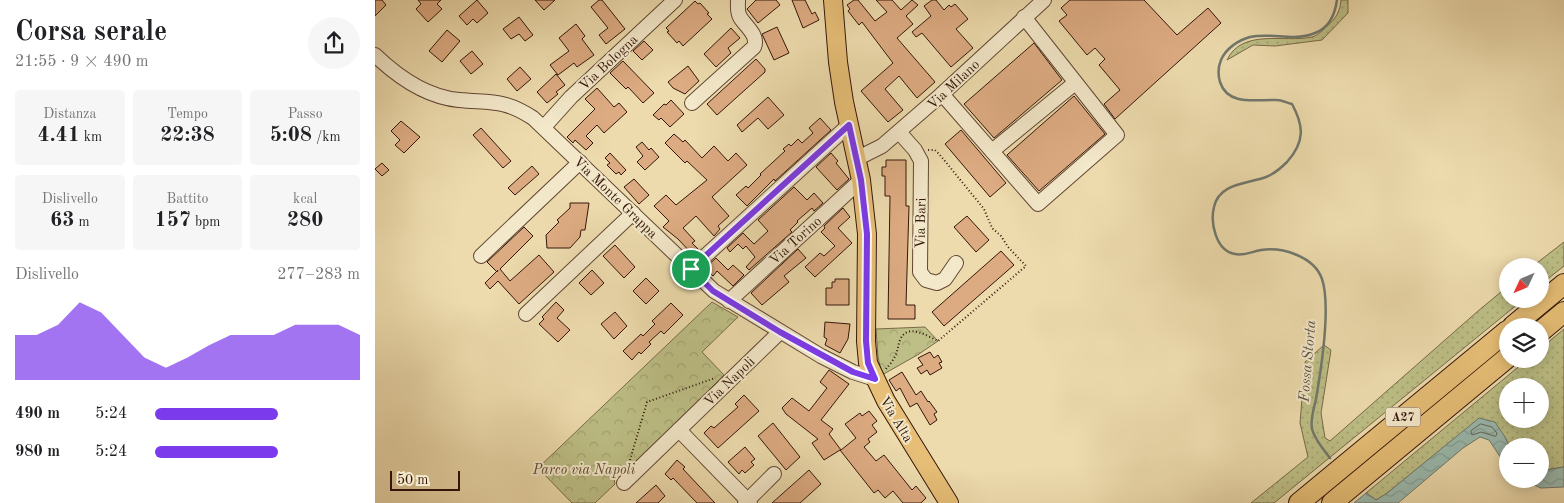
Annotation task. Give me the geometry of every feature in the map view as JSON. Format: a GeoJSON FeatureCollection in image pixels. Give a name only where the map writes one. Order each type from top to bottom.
{"type":"FeatureCollection","features":[{"type":"Feature","properties":{"kind":"highway"},"geometry":{"type":"LineString","coordinates":[[1523,318],[1564,284]]}},
{"type":"Feature","properties":{"kind":"highway"},"geometry":{"type":"LineString","coordinates":[[1549,324],[1564,312]]}},
{"type":"Feature","properties":{"kind":"highway","name":"A27"},"geometry":{"type":"LineString","coordinates":[[1299,503],[1499,338]]}},
{"type":"Feature","properties":{"kind":"highway","name":"A27"},"geometry":{"type":"LineString","coordinates":[[1332,503],[1499,365]]}},
{"type":"Feature","properties":{"kind":"main road","name":"Via Alta"},"geometry":{"type":"LineString","coordinates":[[833,0],[838,62],[861,180],[867,234],[866,341],[868,363],[886,401],[947,502]]}},
{"type":"Feature","properties":{"kind":"street","name":"Via Bologna"},"geometry":{"type":"LineString","coordinates":[[543,127],[571,97],[675,0]]}},
{"type":"Feature","properties":{"kind":"street"},"geometry":{"type":"LineString","coordinates":[[692,103],[754,47],[756,42],[754,36],[740,16],[738,0]]}},
{"type":"Feature","properties":{"kind":"street","name":"Via Milano"},"geometry":{"type":"LineString","coordinates":[[856,159],[882,146],[899,132],[1044,0]]}},
{"type":"Feature","properties":{"kind":"street"},"geometry":{"type":"LineString","coordinates":[[942,94],[1039,204],[1117,135],[1024,17]]}},
{"type":"Feature","properties":{"kind":"street","name":"Via Monte Grappa"},"geometry":{"type":"LineString","coordinates":[[375,54],[400,77],[427,92],[458,100],[491,101],[507,104],[533,118],[713,291],[780,332],[853,372],[875,379]]}},
{"type":"Feature","properties":{"kind":"street"},"geometry":{"type":"LineString","coordinates":[[992,151],[1075,83]]}},
{"type":"Feature","properties":{"kind":"street"},"geometry":{"type":"LineString","coordinates":[[691,269],[849,125]]}},
{"type":"Feature","properties":{"kind":"street","name":"Via Bari"},"geometry":{"type":"LineString","coordinates":[[899,132],[921,160],[920,272],[926,280],[937,283],[945,279],[952,272],[956,263]]}},
{"type":"Feature","properties":{"kind":"street"},"geometry":{"type":"LineString","coordinates":[[481,256],[580,162]]}},
{"type":"Feature","properties":{"kind":"street","name":"Via Torino"},"geometry":{"type":"LineString","coordinates":[[729,301],[861,180]]}},
{"type":"Feature","properties":{"kind":"street"},"geometry":{"type":"LineString","coordinates":[[526,314],[633,213]]}},
{"type":"Feature","properties":{"kind":"street","name":"Via Napoli"},"geometry":{"type":"LineString","coordinates":[[625,483],[780,332]]}},
{"type":"Feature","properties":{"kind":"street"},"geometry":{"type":"LineString","coordinates":[[679,430],[748,502],[774,474]]}},
{"type":"Feature","properties":{"kind":"path"},"geometry":{"type":"LineString","coordinates":[[629,463],[647,402],[715,378]]}},
{"type":"Feature","properties":{"kind":"green space"},"geometry":{"type":"Polygon","coordinates":[[[1341,0],[1348,0],[1348,13],[1322,40],[1275,46],[1253,45],[1227,60],[1234,50],[1253,40],[1312,37],[1320,33],[1335,18],[1339,11],[1341,0]]]}},
{"type":"Feature","properties":{"kind":"green space"},"geometry":{"type":"Polygon","coordinates":[[[1564,242],[1564,266],[1549,278],[1549,258],[1543,258],[1564,242]]]}},
{"type":"Feature","properties":{"kind":"green space"},"geometry":{"type":"Polygon","coordinates":[[[1499,294],[1499,308],[1513,308],[1274,503],[1251,503],[1308,457],[1300,423],[1305,362],[1324,345],[1331,350],[1321,413],[1325,438],[1330,441],[1499,294]]]}},
{"type":"Feature","properties":{"kind":"green space","name":"Parco via Napoli"},"geometry":{"type":"Polygon","coordinates":[[[712,302],[738,317],[702,352],[724,375],[627,472],[617,473],[614,479],[615,484],[595,503],[572,503],[538,468],[712,302]]]}},
{"type":"Feature","properties":{"kind":"green space"},"geometry":{"type":"Polygon","coordinates":[[[925,327],[938,341],[882,375],[878,357],[876,329],[925,327]]]}},
{"type":"Feature","properties":{"kind":"green space"},"geometry":{"type":"Polygon","coordinates":[[[1564,329],[1564,467],[1549,470],[1549,438],[1505,438],[1479,419],[1386,494],[1376,500],[1366,493],[1499,383],[1499,428],[1549,428],[1549,378],[1505,378],[1517,368],[1549,368],[1549,342],[1564,329]]]}},
{"type":"Feature","properties":{"kind":"water"},"geometry":{"type":"Polygon","coordinates":[[[1479,418],[1495,422],[1505,437],[1499,438],[1499,455],[1489,440],[1480,437],[1463,448],[1398,503],[1354,503],[1366,493],[1376,500],[1386,494],[1479,418]]]}},
{"type":"Feature","properties":{"kind":"water"},"geometry":{"type":"Polygon","coordinates":[[[1564,467],[1564,487],[1549,488],[1549,470],[1564,467]]]}},
{"type":"Feature","properties":{"kind":"building"},"geometry":{"type":"Polygon","coordinates":[[[375,0],[382,0],[386,5],[375,16],[375,0]]]}},
{"type":"Feature","properties":{"kind":"building"},"geometry":{"type":"Polygon","coordinates":[[[418,0],[441,0],[437,4],[442,9],[428,22],[416,9],[421,4],[418,0]]]}},
{"type":"Feature","properties":{"kind":"building"},"geometry":{"type":"Polygon","coordinates":[[[477,0],[488,13],[477,23],[473,19],[467,25],[459,16],[477,0]]]}},
{"type":"Feature","properties":{"kind":"building"},"geometry":{"type":"Polygon","coordinates":[[[535,0],[555,0],[544,10],[535,0]]]}},
{"type":"Feature","properties":{"kind":"building"},"geometry":{"type":"Polygon","coordinates":[[[599,0],[602,0],[625,29],[606,44],[599,35],[608,28],[591,7],[599,0]]]}},
{"type":"Feature","properties":{"kind":"building"},"geometry":{"type":"Polygon","coordinates":[[[756,0],[776,0],[780,5],[758,23],[747,9],[756,0]]]}},
{"type":"Feature","properties":{"kind":"building"},"geometry":{"type":"Polygon","coordinates":[[[792,0],[805,0],[812,14],[815,12],[819,20],[803,28],[792,0]]]}},
{"type":"Feature","properties":{"kind":"building"},"geometry":{"type":"Polygon","coordinates":[[[854,0],[858,0],[875,21],[887,12],[876,0],[892,0],[901,10],[912,0],[918,5],[906,16],[913,24],[897,38],[935,82],[917,98],[899,76],[885,89],[903,110],[888,122],[861,91],[893,63],[862,22],[859,25],[848,11],[850,9],[847,5],[854,0]]]}},
{"type":"Feature","properties":{"kind":"building"},"geometry":{"type":"Polygon","coordinates":[[[932,0],[936,0],[944,10],[949,5],[951,7],[955,4],[968,19],[956,29],[973,48],[951,67],[922,33],[916,37],[912,32],[931,16],[924,6],[932,0]]]}},
{"type":"Feature","properties":{"kind":"building"},"geometry":{"type":"Polygon","coordinates":[[[1070,0],[1144,0],[1177,35],[1208,8],[1221,23],[1115,119],[1104,104],[1120,90],[1099,65],[1105,59],[1095,48],[1087,55],[1059,21],[1067,15],[1061,8],[1070,0]]]}},
{"type":"Feature","properties":{"kind":"building"},"geometry":{"type":"Polygon","coordinates":[[[695,1],[698,4],[700,3],[712,19],[683,46],[679,41],[677,43],[667,32],[669,31],[666,28],[695,1]]]}},
{"type":"Feature","properties":{"kind":"building"},"geometry":{"type":"Polygon","coordinates":[[[519,17],[533,35],[525,41],[519,34],[511,39],[503,29],[519,17]]]}},
{"type":"Feature","properties":{"kind":"building"},"geometry":{"type":"Polygon","coordinates":[[[576,24],[585,36],[582,39],[594,55],[577,67],[574,63],[558,75],[550,65],[569,51],[559,38],[576,24]]]}},
{"type":"Feature","properties":{"kind":"building"},"geometry":{"type":"Polygon","coordinates":[[[777,27],[789,53],[774,60],[762,34],[777,27]]]}},
{"type":"Feature","properties":{"kind":"building"},"geometry":{"type":"Polygon","coordinates":[[[731,28],[740,38],[728,48],[731,53],[716,67],[704,54],[731,28]]]}},
{"type":"Feature","properties":{"kind":"building"},"geometry":{"type":"Polygon","coordinates":[[[447,30],[460,41],[442,62],[429,51],[447,30]]]}},
{"type":"Feature","properties":{"kind":"building"},"geometry":{"type":"Polygon","coordinates":[[[644,41],[653,50],[642,60],[633,51],[644,41]]]}},
{"type":"Feature","properties":{"kind":"building"},"geometry":{"type":"Polygon","coordinates":[[[1034,43],[1062,80],[994,138],[964,104],[1034,43]]]}},
{"type":"Feature","properties":{"kind":"building"},"geometry":{"type":"Polygon","coordinates":[[[472,51],[483,64],[471,74],[460,61],[472,51]]]}},
{"type":"Feature","properties":{"kind":"building"},"geometry":{"type":"Polygon","coordinates":[[[756,59],[765,69],[765,72],[717,115],[707,104],[756,59]]]}},
{"type":"Feature","properties":{"kind":"building"},"geometry":{"type":"Polygon","coordinates":[[[623,61],[654,93],[643,103],[628,87],[626,89],[610,73],[623,61]]]}},
{"type":"Feature","properties":{"kind":"building"},"geometry":{"type":"Polygon","coordinates":[[[688,66],[699,81],[685,94],[673,88],[668,82],[688,66]]]}},
{"type":"Feature","properties":{"kind":"building"},"geometry":{"type":"Polygon","coordinates":[[[520,67],[531,79],[517,91],[507,79],[520,67]]]}},
{"type":"Feature","properties":{"kind":"building"},"geometry":{"type":"Polygon","coordinates":[[[556,74],[565,85],[547,103],[537,92],[556,74]]]}},
{"type":"Feature","properties":{"kind":"building"},"geometry":{"type":"Polygon","coordinates":[[[597,88],[614,107],[619,103],[627,112],[604,133],[597,125],[586,136],[593,143],[586,150],[575,140],[573,143],[567,137],[595,109],[585,99],[597,88]]]}},
{"type":"Feature","properties":{"kind":"building"},"geometry":{"type":"Polygon","coordinates":[[[1074,96],[1105,134],[1039,191],[1007,155],[1074,96]]]}},
{"type":"Feature","properties":{"kind":"building"},"geometry":{"type":"Polygon","coordinates":[[[768,97],[784,115],[768,129],[758,118],[742,132],[737,125],[768,97]]]}},
{"type":"Feature","properties":{"kind":"building"},"geometry":{"type":"Polygon","coordinates":[[[671,100],[684,114],[670,127],[661,118],[659,120],[653,115],[671,100]]]}},
{"type":"Feature","properties":{"kind":"building"},"geometry":{"type":"Polygon","coordinates":[[[820,118],[831,130],[775,181],[774,179],[747,206],[736,195],[746,186],[748,188],[785,151],[783,149],[789,144],[791,146],[798,139],[802,143],[813,133],[809,128],[820,118]]]}},
{"type":"Feature","properties":{"kind":"building"},"geometry":{"type":"Polygon","coordinates":[[[401,121],[420,137],[404,153],[395,145],[400,140],[391,131],[401,121]]]}},
{"type":"Feature","properties":{"kind":"building"},"geometry":{"type":"Polygon","coordinates":[[[481,128],[511,161],[503,168],[473,135],[481,128]]]}},
{"type":"Feature","properties":{"kind":"building"},"geometry":{"type":"Polygon","coordinates":[[[961,130],[1006,183],[990,197],[945,144],[961,130]]]}},
{"type":"Feature","properties":{"kind":"building"},"geometry":{"type":"Polygon","coordinates":[[[674,134],[683,142],[685,140],[702,158],[714,146],[728,161],[736,153],[747,165],[712,197],[729,216],[718,226],[720,229],[714,236],[696,216],[683,228],[695,241],[692,243],[699,250],[693,255],[663,227],[669,221],[654,206],[666,195],[676,205],[707,180],[687,161],[685,163],[665,143],[674,134]]]}},
{"type":"Feature","properties":{"kind":"building"},"geometry":{"type":"Polygon","coordinates":[[[642,142],[659,157],[645,170],[637,162],[643,156],[636,147],[642,142]]]}},
{"type":"Feature","properties":{"kind":"building"},"geometry":{"type":"Polygon","coordinates":[[[610,153],[626,170],[621,175],[619,172],[616,174],[607,165],[610,163],[605,158],[610,153]]]}},
{"type":"Feature","properties":{"kind":"building"},"geometry":{"type":"Polygon","coordinates":[[[831,153],[838,161],[836,163],[849,179],[837,190],[816,167],[831,153]]]}},
{"type":"Feature","properties":{"kind":"building"},"geometry":{"type":"Polygon","coordinates":[[[886,160],[906,160],[906,206],[909,206],[906,305],[915,305],[915,319],[888,319],[890,196],[885,196],[885,176],[882,176],[882,167],[886,167],[886,160]]]}},
{"type":"Feature","properties":{"kind":"building"},"geometry":{"type":"Polygon","coordinates":[[[382,163],[389,170],[382,176],[375,169],[382,163]]]}},
{"type":"Feature","properties":{"kind":"building"},"geometry":{"type":"Polygon","coordinates":[[[532,166],[539,174],[515,195],[508,188],[532,166]]]}},
{"type":"Feature","properties":{"kind":"building"},"geometry":{"type":"Polygon","coordinates":[[[634,179],[649,195],[639,204],[624,187],[634,179]]]}},
{"type":"Feature","properties":{"kind":"building"},"geometry":{"type":"Polygon","coordinates":[[[794,187],[807,200],[814,193],[823,203],[814,211],[812,208],[797,221],[790,230],[792,232],[749,270],[746,267],[755,257],[746,246],[743,249],[738,244],[730,252],[727,248],[743,233],[754,244],[768,231],[758,220],[794,187]]]}},
{"type":"Feature","properties":{"kind":"building"},"geometry":{"type":"Polygon","coordinates":[[[570,203],[589,203],[585,230],[581,230],[580,237],[570,248],[547,248],[546,235],[559,222],[557,220],[570,208],[570,203]]]}},
{"type":"Feature","properties":{"kind":"building"},"geometry":{"type":"Polygon","coordinates":[[[843,208],[850,217],[838,228],[852,243],[815,277],[805,267],[820,253],[824,256],[835,246],[821,232],[825,228],[824,226],[843,208]]]}},
{"type":"Feature","properties":{"kind":"building"},"geometry":{"type":"Polygon","coordinates":[[[967,216],[989,240],[976,252],[954,227],[967,216]]]}},
{"type":"Feature","properties":{"kind":"building"},"geometry":{"type":"Polygon","coordinates":[[[524,227],[533,236],[500,269],[510,281],[539,255],[554,272],[519,304],[498,281],[490,289],[485,283],[497,272],[487,262],[524,227]]]}},
{"type":"Feature","properties":{"kind":"building"},"geometry":{"type":"Polygon","coordinates":[[[615,245],[635,267],[624,278],[603,256],[615,245]]]}},
{"type":"Feature","properties":{"kind":"building"},"geometry":{"type":"Polygon","coordinates":[[[798,249],[806,258],[784,276],[789,282],[762,305],[751,293],[798,249]]]}},
{"type":"Feature","properties":{"kind":"building"},"geometry":{"type":"Polygon","coordinates":[[[1001,251],[1014,265],[944,326],[932,312],[1001,251]]]}},
{"type":"Feature","properties":{"kind":"building"},"geometry":{"type":"Polygon","coordinates":[[[716,258],[728,270],[733,265],[744,275],[733,286],[717,271],[713,276],[705,268],[716,258]]]}},
{"type":"Feature","properties":{"kind":"building"},"geometry":{"type":"Polygon","coordinates":[[[592,270],[604,283],[591,295],[579,283],[592,270]]]}},
{"type":"Feature","properties":{"kind":"building"},"geometry":{"type":"Polygon","coordinates":[[[646,278],[659,291],[646,304],[633,291],[646,278]]]}},
{"type":"Feature","properties":{"kind":"building"},"geometry":{"type":"Polygon","coordinates":[[[835,279],[849,279],[849,305],[826,305],[826,288],[832,288],[832,282],[835,282],[835,279]]]}},
{"type":"Feature","properties":{"kind":"building"},"geometry":{"type":"Polygon","coordinates":[[[556,302],[564,310],[557,318],[570,330],[558,342],[539,324],[544,319],[542,317],[556,302]]]}},
{"type":"Feature","properties":{"kind":"building"},"geometry":{"type":"Polygon","coordinates":[[[671,303],[683,315],[664,334],[661,331],[649,342],[651,344],[641,354],[639,352],[632,360],[623,351],[655,324],[652,321],[671,303]]]}},
{"type":"Feature","properties":{"kind":"building"},"geometry":{"type":"Polygon","coordinates":[[[615,312],[627,326],[614,339],[601,324],[615,312]]]}},
{"type":"Feature","properties":{"kind":"building"},"geometry":{"type":"Polygon","coordinates":[[[825,322],[850,324],[848,339],[840,353],[825,345],[827,339],[824,337],[825,322]]]}},
{"type":"Feature","properties":{"kind":"building"},"geometry":{"type":"Polygon","coordinates":[[[930,352],[934,358],[938,355],[942,362],[939,363],[942,368],[930,375],[927,370],[921,374],[917,368],[923,365],[918,358],[930,352]]]}},
{"type":"Feature","properties":{"kind":"building"},"geometry":{"type":"Polygon","coordinates":[[[829,370],[849,384],[821,420],[833,429],[829,434],[841,450],[856,438],[845,424],[860,413],[862,416],[869,411],[877,421],[872,425],[877,432],[868,439],[870,442],[864,447],[876,461],[884,455],[912,490],[916,486],[926,498],[921,503],[903,503],[893,491],[885,498],[878,490],[874,493],[840,450],[824,460],[812,443],[818,439],[786,414],[782,408],[792,398],[809,411],[827,388],[820,382],[829,370]]]}},
{"type":"Feature","properties":{"kind":"building"},"geometry":{"type":"Polygon","coordinates":[[[902,372],[916,395],[921,391],[937,412],[934,414],[937,420],[930,425],[917,403],[910,407],[900,388],[896,391],[889,380],[902,372]]]}},
{"type":"Feature","properties":{"kind":"building"},"geometry":{"type":"Polygon","coordinates":[[[744,395],[759,411],[718,448],[704,433],[711,426],[714,428],[738,407],[735,404],[744,395]]]}},
{"type":"Feature","properties":{"kind":"building"},"geometry":{"type":"Polygon","coordinates":[[[773,423],[800,457],[786,470],[758,436],[773,423]]]}},
{"type":"Feature","properties":{"kind":"building"},"geometry":{"type":"Polygon","coordinates":[[[745,447],[755,459],[751,462],[754,465],[745,473],[742,470],[739,474],[728,462],[745,447]]]}},
{"type":"Feature","properties":{"kind":"building"},"geometry":{"type":"Polygon","coordinates":[[[677,460],[715,503],[697,503],[673,478],[671,480],[665,474],[677,460]]]}},
{"type":"Feature","properties":{"kind":"building"},"geometry":{"type":"Polygon","coordinates":[[[809,470],[821,484],[800,503],[772,503],[809,470]]]}},
{"type":"Feature","properties":{"kind":"building"},"geometry":{"type":"Polygon","coordinates":[[[656,485],[665,496],[658,503],[636,503],[656,485]]]}},
{"type":"Feature","properties":{"kind":"waterway","name":"Fossa Storta"},"geometry":{"type":"LineString","coordinates":[[1330,458],[1317,441],[1312,429],[1324,338],[1326,305],[1322,279],[1312,264],[1287,252],[1269,249],[1248,254],[1228,252],[1223,248],[1216,235],[1213,213],[1217,199],[1228,189],[1275,173],[1293,155],[1300,141],[1301,134],[1299,120],[1292,104],[1279,100],[1244,100],[1230,95],[1224,90],[1219,74],[1219,65],[1223,56],[1233,45],[1250,37],[1299,37],[1320,31],[1331,20],[1337,0]]}},
{"type":"Feature","properties":{"kind":"route"},"geometry":{"type":"LineString","coordinates":[[849,125],[861,180],[867,234],[866,341],[868,363],[875,379],[853,372],[780,332],[713,291],[691,269],[849,125]]}}]}
